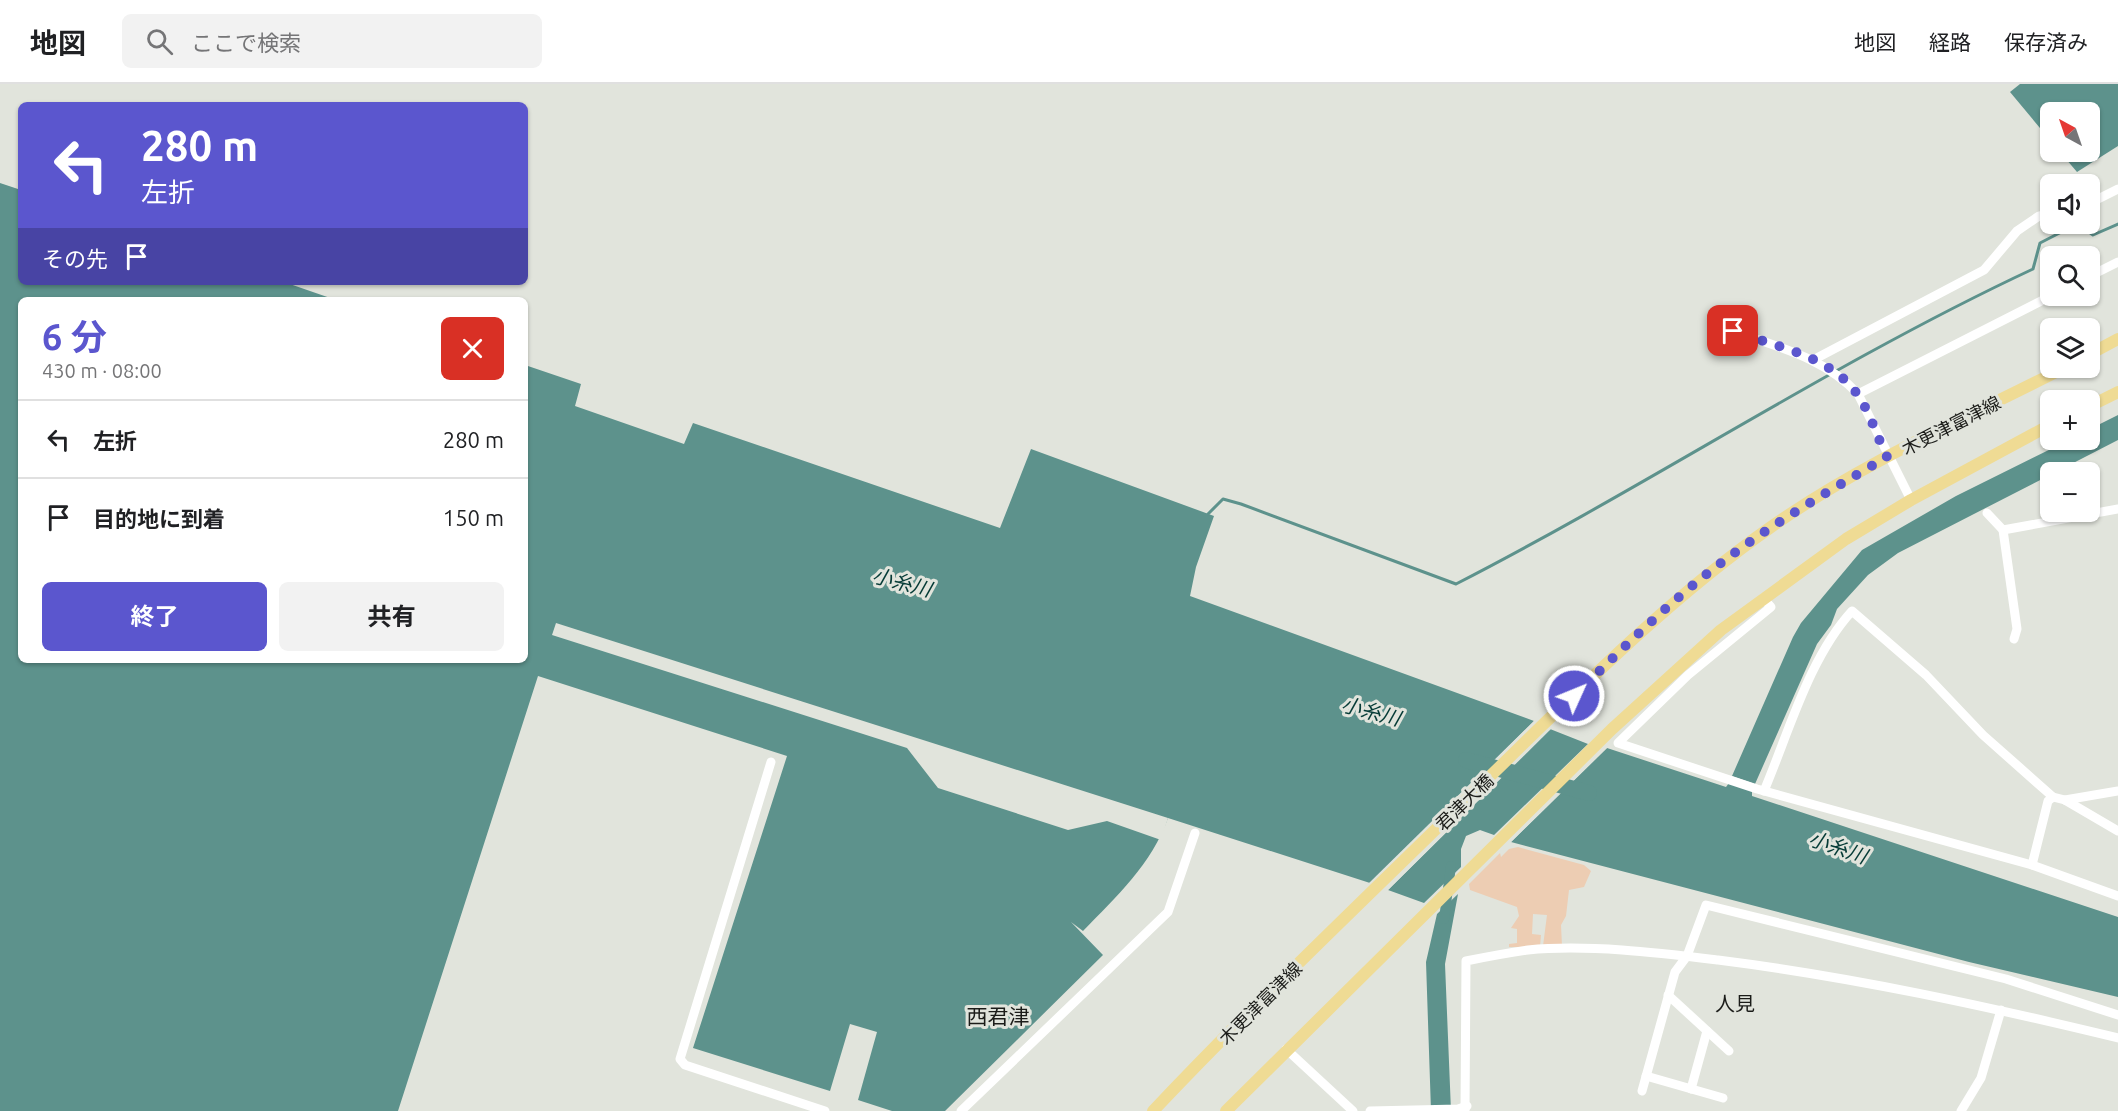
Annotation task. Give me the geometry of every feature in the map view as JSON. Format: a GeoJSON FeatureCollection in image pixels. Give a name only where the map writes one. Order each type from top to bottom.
{"type":"FeatureCollection","features":[{"type":"Feature","properties":{"kind":"main road"},"geometry":{"type":"LineString","coordinates":[[2100,349],[2118,339]]}},
{"type":"Feature","properties":{"kind":"main road","name":"木更津富津線"},"geometry":{"type":"LineString","coordinates":[[1559,709],[1715,567],[1774,525],[1887,457],[2044,378]]}},
{"type":"Feature","properties":{"kind":"main road"},"geometry":{"type":"LineString","coordinates":[[2100,401],[2118,392]]}},
{"type":"Feature","properties":{"kind":"main road"},"geometry":{"type":"LineString","coordinates":[[1226,1111],[1286,1049],[1612,729],[1693,654],[1763,598],[1846,539],[1911,500],[2040,430]]}},
{"type":"Feature","properties":{"kind":"main road","name":"君津大橋"},"geometry":{"type":"LineString","coordinates":[[1368,896],[1559,709]]}},
{"type":"Feature","properties":{"kind":"main road","name":"木更津富津線"},"geometry":{"type":"LineString","coordinates":[[1153,1111],[1368,896]]}},
{"type":"Feature","properties":{"kind":"street"},"geometry":{"type":"LineString","coordinates":[[2100,197],[2118,189]]}},
{"type":"Feature","properties":{"kind":"street"},"geometry":{"type":"LineString","coordinates":[[1813,360],[1984,270],[2017,231],[2040,216]]}},
{"type":"Feature","properties":{"kind":"street"},"geometry":{"type":"LineString","coordinates":[[2100,271],[2118,261]]}},
{"type":"Feature","properties":{"kind":"street"},"geometry":{"type":"LineString","coordinates":[[1858,394],[2040,302]]}},
{"type":"Feature","properties":{"kind":"street"},"geometry":{"type":"LineString","coordinates":[[1733,331],[1813,360],[1839,376],[1858,394],[1887,457],[1911,500]]}},
{"type":"Feature","properties":{"kind":"street"},"geometry":{"type":"LineString","coordinates":[[2003,530],[2118,509]]}},
{"type":"Feature","properties":{"kind":"street"},"geometry":{"type":"LineString","coordinates":[[1987,513],[2003,530],[2017,629],[2014,639]]}},
{"type":"Feature","properties":{"kind":"street"},"geometry":{"type":"LineString","coordinates":[[1763,598],[1771,607],[1676,686],[1618,743],[1761,790],[2032,865],[2118,896]]}},
{"type":"Feature","properties":{"kind":"street"},"geometry":{"type":"LineString","coordinates":[[1761,790],[1821,655],[1834,630],[1852,611],[1926,675],[1983,735],[2053,797],[2065,800],[2118,831]]}},
{"type":"Feature","properties":{"kind":"street"},"geometry":{"type":"LineString","coordinates":[[771,762],[680,1059],[688,1066],[825,1111]]}},
{"type":"Feature","properties":{"kind":"street"},"geometry":{"type":"LineString","coordinates":[[2065,800],[2118,791]]}},
{"type":"Feature","properties":{"kind":"street"},"geometry":{"type":"LineString","coordinates":[[2032,865],[2048,801],[2053,797]]}},
{"type":"Feature","properties":{"kind":"street"},"geometry":{"type":"LineString","coordinates":[[961,1111],[1168,912],[1195,833]]}},
{"type":"Feature","properties":{"kind":"street"},"geometry":{"type":"LineString","coordinates":[[1642,1091],[1675,972],[1687,956],[1706,905],[2006,979],[2118,1015]]}},
{"type":"Feature","properties":{"kind":"street"},"geometry":{"type":"LineString","coordinates":[[1370,1111],[1463,1108],[1466,961],[1530,950],[1608,950],[1687,956],[1796,970],[2001,1010],[2118,1038]]}},
{"type":"Feature","properties":{"kind":"street"},"geometry":{"type":"LineString","coordinates":[[1668,994],[1729,1051]]}},
{"type":"Feature","properties":{"kind":"street"},"geometry":{"type":"LineString","coordinates":[[1961,1111],[1981,1078],[2001,1010]]}},
{"type":"Feature","properties":{"kind":"street"},"geometry":{"type":"LineString","coordinates":[[1691,1089],[1707,1031]]}},
{"type":"Feature","properties":{"kind":"street"},"geometry":{"type":"LineString","coordinates":[[1286,1049],[1353,1111]]}},
{"type":"Feature","properties":{"kind":"street"},"geometry":{"type":"LineString","coordinates":[[1646,1076],[1723,1098]]}},
{"type":"Feature","properties":{"kind":"shaded area"},"geometry":{"type":"Polygon","coordinates":[[[1518,847],[1584,865],[1591,871],[1584,887],[1569,890],[1566,916],[1561,925],[1562,946],[1543,946],[1547,915],[1533,914],[1532,934],[1541,935],[1540,947],[1509,947],[1509,944],[1517,943],[1517,929],[1511,928],[1519,916],[1517,907],[1470,890],[1469,884],[1500,853],[1501,857],[1509,849],[1518,847]]]}},
{"type":"Feature","properties":{"kind":"water"},"geometry":{"type":"Polygon","coordinates":[[[2020,84],[2118,84],[2118,146],[2100,157],[2100,102],[2040,102],[2040,128],[2010,92],[2020,84]]]}},
{"type":"Feature","properties":{"kind":"water"},"geometry":{"type":"Polygon","coordinates":[[[2068,162],[2093,162],[2077,172],[2068,162]]]}},
{"type":"Feature","properties":{"kind":"water"},"geometry":{"type":"Polygon","coordinates":[[[0,183],[18,189],[18,285],[293,285],[327,297],[18,297],[18,663],[528,663],[528,366],[581,384],[575,406],[684,444],[693,423],[1000,528],[1031,449],[1214,516],[1196,567],[1190,596],[1534,721],[1370,883],[1168,818],[1153,850],[1120,892],[1083,931],[1071,922],[1103,955],[945,1111],[892,1111],[858,1100],[877,1032],[850,1024],[830,1091],[693,1048],[787,756],[538,676],[398,1111],[0,1111],[0,183]]]}},
{"type":"Feature","properties":{"kind":"water"},"geometry":{"type":"Polygon","coordinates":[[[2118,415],[2118,440],[2100,449],[2100,424],[2118,415]]]}},
{"type":"Feature","properties":{"kind":"water"},"geometry":{"type":"Polygon","coordinates":[[[2049,450],[2099,450],[2075,462],[2040,462],[2040,480],[1898,553],[1868,575],[1837,609],[1831,625],[1817,644],[1755,784],[1732,776],[1801,623],[1862,550],[1956,496],[2049,450]]]}},
{"type":"Feature","properties":{"kind":"water"},"geometry":{"type":"Polygon","coordinates":[[[1550,729],[1588,744],[1494,835],[1480,830],[1466,836],[1461,849],[1461,867],[1424,903],[1388,890],[1550,729]]]}},
{"type":"Feature","properties":{"kind":"water"},"geometry":{"type":"Polygon","coordinates":[[[1607,748],[1726,787],[1729,783],[1752,790],[1752,796],[2118,917],[2118,997],[1969,962],[1511,842],[1607,748]]]}},
{"type":"Feature","properties":{"kind":"water"},"geometry":{"type":"Polygon","coordinates":[[[1458,894],[1445,964],[1451,1111],[1431,1111],[1426,962],[1437,914],[1458,894]]]}},
{"type":"Feature","properties":{"kind":"pier"},"geometry":{"type":"Polygon","coordinates":[[[556,623],[1168,818],[1161,840],[1107,821],[1068,830],[938,788],[907,748],[552,635],[556,623]]]}},
{"type":"Feature","properties":{"kind":"pier"},"geometry":{"type":"Polygon","coordinates":[[[1536,719],[1536,723],[1370,886],[1367,885],[1536,719]]]}},
{"type":"Feature","properties":{"kind":"pier"},"geometry":{"type":"Polygon","coordinates":[[[1548,727],[1553,727],[1386,892],[1385,888],[1548,727]]]}},
{"type":"Feature","properties":{"kind":"pier"},"geometry":{"type":"Polygon","coordinates":[[[1605,746],[1609,746],[1509,844],[1509,840],[1605,746]]]}},
{"type":"Feature","properties":{"kind":"waterway"},"geometry":{"type":"LineString","coordinates":[[2100,232],[2118,224]]}},
{"type":"Feature","properties":{"kind":"waterway"},"geometry":{"type":"LineString","coordinates":[[1208,514],[1223,499],[1241,504],[1456,584],[1529,546],[1886,343],[2033,269],[2040,243],[2058,234]]}},
{"type":"Feature","properties":{"kind":"waterway"},"geometry":{"type":"LineString","coordinates":[[2092,234],[2095,234]]}},
{"type":"Feature","properties":{"kind":"waterway","name":"小糸川"},"geometry":{"type":"LineString","coordinates":[[1466,760],[1589,793]]}},
{"type":"Feature","properties":{"kind":"waterway"},"geometry":{"type":"LineString","coordinates":[[1444,919],[1451,866]]}},
{"type":"Feature","properties":{"kind":"district","name":"人見"},"geometry":{"type":"Point","coordinates":[1735,1003]}},
{"type":"Feature","properties":{"kind":"district","name":"西君津"},"geometry":{"type":"Point","coordinates":[998,1016]}},
{"type":"Feature","properties":{"kind":"route"},"geometry":{"type":"LineString","coordinates":[[1574,696],[1630,642],[1715,567],[1774,525],[1887,457],[1858,394],[1846,381],[1813,360],[1733,331]]}}]}
